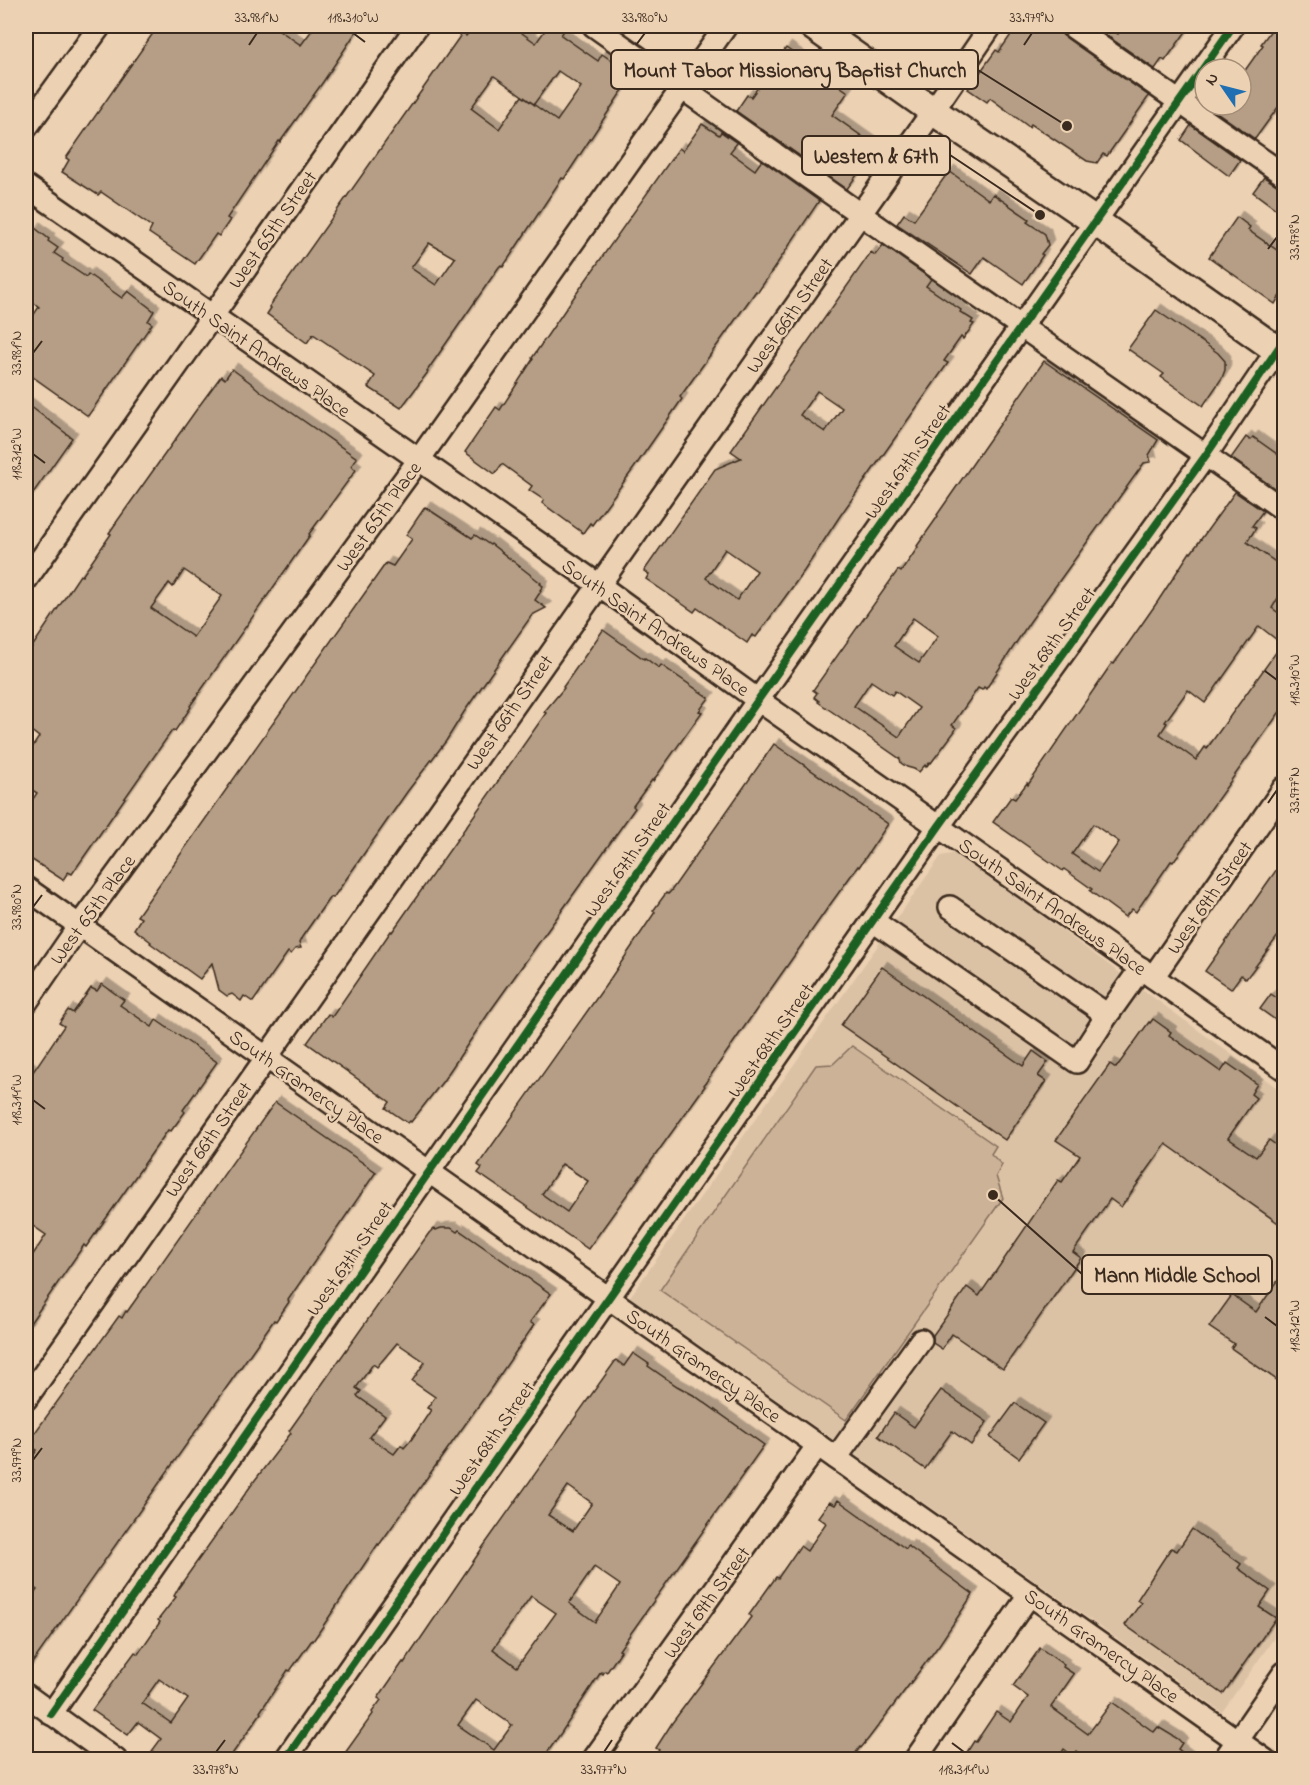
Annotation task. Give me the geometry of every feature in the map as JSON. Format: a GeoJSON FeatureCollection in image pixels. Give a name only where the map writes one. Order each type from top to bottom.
{"type":"FeatureCollection","features":[{"type":"Feature","properties":{"kind":"main road"},"geometry":{"type":"LineString","coordinates":[[813,26],[933,111],[1282,348]]}},
{"type":"Feature","properties":{"kind":"street"},"geometry":{"type":"LineString","coordinates":[[26,128],[100,26]]}},
{"type":"Feature","properties":{"kind":"street","name":"West 65th Street"},"geometry":{"type":"LineString","coordinates":[[26,580],[417,26]]}},
{"type":"Feature","properties":{"kind":"street"},"geometry":{"type":"LineString","coordinates":[[594,26],[1284,510]]}},
{"type":"Feature","properties":{"kind":"street","name":"West 65th Place"},"geometry":{"type":"LineString","coordinates":[[26,1003],[79,926],[418,460],[726,26]]}},
{"type":"Feature","properties":{"kind":"street","name":"West 66th Street"},"geometry":{"type":"LineString","coordinates":[[26,1399],[992,26]]}},
{"type":"Feature","properties":{"kind":"street"},"geometry":{"type":"LineString","coordinates":[[1071,26],[1284,175]]}},
{"type":"Feature","properties":{"kind":"street","name":"West 67th Street"},"geometry":{"type":"LineString","coordinates":[[51,1714],[758,700],[1233,26]]}},
{"type":"Feature","properties":{"kind":"street","name":"South Saint Andrews Place"},"geometry":{"type":"LineString","coordinates":[[26,186],[598,585],[1284,1069]]}},
{"type":"Feature","properties":{"kind":"street","name":"West 68th Street"},"geometry":{"type":"LineString","coordinates":[[285,1760],[939,826],[1282,348]]}},
{"type":"Feature","properties":{"kind":"street","name":"West 69th Street"},"geometry":{"type":"LineString","coordinates":[[873,921],[1077,1062],[1104,1020],[1147,972],[1284,788]]}},
{"type":"Feature","properties":{"kind":"street","name":"South Gramercy Place"},"geometry":{"type":"LineString","coordinates":[[26,888],[1265,1760]]}},
{"type":"Feature","properties":{"kind":"street"},"geometry":{"type":"LineString","coordinates":[[950,907],[1099,1009],[1104,1020]]}},
{"type":"Feature","properties":{"kind":"street"},"geometry":{"type":"LineString","coordinates":[[836,1458],[921,1340]]}},
{"type":"Feature","properties":{"kind":"street","name":"West 69th Street"},"geometry":{"type":"LineString","coordinates":[[593,1760],[818,1445]]}},
{"type":"Feature","properties":{"kind":"street"},"geometry":{"type":"LineString","coordinates":[[915,1760],[1030,1594]]}},
{"type":"Feature","properties":{"kind":"street"},"geometry":{"type":"LineString","coordinates":[[1224,1760],[1284,1673]]}},
{"type":"Feature","properties":{"kind":"street"},"geometry":{"type":"LineString","coordinates":[[26,1695],[116,1760]]}},
{"type":"Feature","properties":{"kind":"shaded area"},"geometry":{"type":"Polygon","coordinates":[[[956,853],[1284,1093],[1284,1624],[1222,1712],[630,1297],[941,856],[956,853]]]}},
{"type":"Feature","properties":{"kind":"shaded area"},"geometry":{"type":"Polygon","coordinates":[[[852,1046],[996,1146],[991,1154],[1002,1165],[996,1176],[1003,1198],[846,1420],[660,1290],[816,1065],[833,1064],[852,1046]]]}},
{"type":"Feature","properties":{"kind":"building"},"geometry":{"type":"Polygon","coordinates":[[[158,26],[273,26],[301,45],[315,26],[360,26],[227,218],[230,220],[219,236],[216,234],[195,264],[149,233],[152,227],[101,192],[98,195],[62,172],[69,160],[66,158],[158,26]]]}},
{"type":"Feature","properties":{"kind":"building"},"geometry":{"type":"Polygon","coordinates":[[[474,26],[512,26],[536,43],[548,26],[567,26],[561,35],[598,61],[602,54],[630,73],[626,79],[630,82],[503,267],[501,265],[499,267],[401,408],[368,387],[375,376],[313,334],[307,343],[267,314],[271,308],[269,307],[462,33],[466,36],[474,26]],[[558,71],[534,104],[494,76],[471,108],[499,129],[522,96],[557,121],[581,87],[558,71]],[[429,243],[411,268],[436,285],[455,258],[429,243]]]}},
{"type":"Feature","properties":{"kind":"building"},"geometry":{"type":"Polygon","coordinates":[[[1017,26],[1058,26],[1064,36],[1149,96],[1107,156],[1103,154],[1097,163],[1087,161],[1031,124],[1029,127],[990,98],[987,102],[968,89],[996,50],[999,52],[1017,26]]]}},
{"type":"Feature","properties":{"kind":"building"},"geometry":{"type":"Polygon","coordinates":[[[1093,26],[1106,26],[1118,34],[1124,26],[1190,26],[1165,61],[1162,59],[1155,69],[1093,26]]]}},
{"type":"Feature","properties":{"kind":"building"},"geometry":{"type":"Polygon","coordinates":[[[1274,26],[1284,29],[1284,99],[1255,139],[1224,117],[1253,117],[1253,59],[1263,45],[1261,44],[1274,26]]]}},
{"type":"Feature","properties":{"kind":"building"},"geometry":{"type":"Polygon","coordinates":[[[786,48],[848,92],[832,115],[877,147],[847,189],[736,111],[747,95],[751,97],[786,48]]]}},
{"type":"Feature","properties":{"kind":"building"},"geometry":{"type":"Polygon","coordinates":[[[702,124],[719,135],[721,132],[737,143],[730,152],[755,170],[762,160],[819,201],[758,292],[756,291],[680,397],[682,399],[634,468],[592,525],[590,523],[583,533],[542,503],[544,500],[529,490],[532,486],[502,464],[495,474],[465,452],[496,407],[500,410],[532,358],[679,148],[683,151],[702,124]]]}},
{"type":"Feature","properties":{"kind":"building"},"geometry":{"type":"Polygon","coordinates":[[[1191,125],[1240,160],[1229,176],[1181,140],[1191,125]]]}},
{"type":"Feature","properties":{"kind":"building"},"geometry":{"type":"Polygon","coordinates":[[[949,171],[989,200],[993,194],[1029,219],[1027,222],[1045,234],[1048,245],[1023,284],[984,257],[972,274],[897,224],[904,214],[914,220],[949,171]]]}},
{"type":"Feature","properties":{"kind":"building"},"geometry":{"type":"Polygon","coordinates":[[[1264,177],[1284,188],[1284,215],[1253,192],[1264,177]]]}},
{"type":"Feature","properties":{"kind":"building"},"geometry":{"type":"Polygon","coordinates":[[[1237,217],[1250,227],[1248,230],[1284,255],[1284,289],[1275,304],[1209,257],[1237,217]]]}},
{"type":"Feature","properties":{"kind":"building"},"geometry":{"type":"Polygon","coordinates":[[[35,228],[58,248],[54,253],[63,259],[62,261],[86,277],[88,274],[122,298],[128,291],[154,311],[148,321],[152,324],[88,416],[26,372],[26,326],[39,307],[26,297],[26,241],[35,228]]]}},
{"type":"Feature","properties":{"kind":"building"},"geometry":{"type":"Polygon","coordinates":[[[883,245],[931,279],[926,286],[961,310],[960,312],[973,320],[971,323],[974,324],[963,339],[961,337],[944,361],[948,363],[804,571],[756,637],[752,635],[747,643],[697,608],[694,612],[646,579],[649,574],[644,571],[715,469],[741,458],[731,451],[871,252],[875,255],[883,245]],[[817,391],[800,415],[825,432],[842,408],[817,391]],[[725,549],[706,578],[737,600],[757,571],[725,549]]]}},
{"type":"Feature","properties":{"kind":"building"},"geometry":{"type":"Polygon","coordinates":[[[1156,310],[1218,353],[1225,361],[1222,378],[1203,406],[1161,377],[1164,374],[1128,349],[1156,310]]]}},
{"type":"Feature","properties":{"kind":"building"},"geometry":{"type":"Polygon","coordinates":[[[1044,361],[1158,440],[1149,455],[1151,462],[1144,463],[1029,623],[986,689],[978,688],[952,725],[956,728],[955,731],[931,763],[926,767],[925,765],[919,772],[901,763],[900,759],[818,702],[814,697],[817,693],[813,690],[898,570],[901,572],[937,515],[1044,361]],[[913,618],[894,646],[919,663],[938,636],[913,618]],[[871,681],[854,706],[899,737],[919,708],[895,691],[892,695],[871,681]]]}},
{"type":"Feature","properties":{"kind":"building"},"geometry":{"type":"Polygon","coordinates":[[[232,369],[357,458],[351,466],[356,470],[309,534],[175,731],[171,732],[72,874],[68,872],[63,880],[26,856],[26,809],[37,793],[26,786],[26,757],[39,737],[26,727],[26,656],[199,406],[221,376],[225,379],[232,369]],[[184,570],[173,587],[169,583],[151,608],[193,637],[222,596],[184,570]]]}},
{"type":"Feature","properties":{"kind":"building"},"geometry":{"type":"Polygon","coordinates":[[[26,403],[72,438],[26,503],[26,403]]]}},
{"type":"Feature","properties":{"kind":"building"},"geometry":{"type":"Polygon","coordinates":[[[1246,437],[1250,440],[1253,437],[1284,459],[1284,495],[1231,458],[1246,437]]]}},
{"type":"Feature","properties":{"kind":"building"},"geometry":{"type":"Polygon","coordinates":[[[1235,492],[1263,511],[1252,526],[1256,528],[1247,542],[1284,568],[1284,588],[1272,608],[1284,617],[1284,706],[1136,912],[1132,909],[1125,917],[1090,891],[1092,889],[993,822],[1011,797],[1015,799],[1027,783],[1028,785],[1235,492]],[[1259,626],[1205,703],[1188,690],[1165,722],[1167,723],[1160,734],[1196,760],[1205,747],[1207,749],[1282,644],[1259,626]],[[1093,824],[1072,854],[1098,872],[1119,842],[1093,824]]]}},
{"type":"Feature","properties":{"kind":"building"},"geometry":{"type":"Polygon","coordinates":[[[425,507],[472,538],[475,535],[491,544],[541,583],[543,586],[535,600],[546,608],[532,615],[446,741],[407,792],[333,898],[330,897],[302,937],[299,943],[301,948],[295,949],[291,954],[288,952],[253,1002],[244,996],[241,1001],[232,994],[227,996],[219,990],[212,963],[200,979],[134,929],[141,918],[137,916],[386,563],[393,566],[412,539],[406,535],[425,507]]]}},
{"type":"Feature","properties":{"kind":"building"},"geometry":{"type":"Polygon","coordinates":[[[603,630],[644,659],[659,668],[661,665],[709,698],[699,711],[702,712],[633,806],[635,808],[443,1081],[408,1123],[386,1108],[390,1102],[307,1043],[328,1014],[332,1017],[603,630]]]}},
{"type":"Feature","properties":{"kind":"building"},"geometry":{"type":"Polygon","coordinates":[[[774,744],[888,824],[588,1249],[478,1173],[482,1168],[478,1165],[608,982],[655,912],[653,911],[666,893],[671,891],[774,744]],[[562,1164],[542,1194],[567,1212],[588,1181],[562,1164]]]}},
{"type":"Feature","properties":{"kind":"building"},"geometry":{"type":"Polygon","coordinates":[[[1284,859],[1284,928],[1246,979],[1241,975],[1231,989],[1205,971],[1284,859]]]}},
{"type":"Feature","properties":{"kind":"building"},"geometry":{"type":"Polygon","coordinates":[[[882,967],[1023,1066],[1033,1051],[1048,1062],[1038,1076],[1046,1081],[1005,1140],[841,1025],[882,967]]]}},
{"type":"Feature","properties":{"kind":"building"},"geometry":{"type":"Polygon","coordinates":[[[102,984],[124,1000],[120,1005],[152,1027],[156,1020],[217,1062],[183,1110],[185,1112],[171,1131],[168,1130],[26,1329],[26,1265],[46,1235],[26,1221],[26,1066],[33,1072],[64,1026],[59,1023],[68,1010],[73,1013],[91,988],[97,991],[102,984]]]}},
{"type":"Feature","properties":{"kind":"building"},"geometry":{"type":"Polygon","coordinates":[[[1271,994],[1284,1003],[1284,1026],[1260,1009],[1271,994]]]}},
{"type":"Feature","properties":{"kind":"building"},"geometry":{"type":"Polygon","coordinates":[[[1153,1019],[1171,1032],[1169,1035],[1221,1072],[1227,1063],[1257,1084],[1251,1094],[1256,1098],[1228,1138],[1256,1157],[1269,1140],[1284,1151],[1284,1227],[1166,1144],[1121,1207],[1110,1199],[1073,1252],[1081,1258],[1003,1369],[952,1334],[942,1349],[933,1343],[933,1335],[967,1287],[979,1296],[1058,1180],[1062,1182],[1080,1156],[1056,1140],[1110,1064],[1116,1068],[1153,1019]]]}},
{"type":"Feature","properties":{"kind":"building"},"geometry":{"type":"Polygon","coordinates":[[[275,1102],[376,1172],[276,1321],[274,1320],[26,1672],[26,1605],[37,1590],[26,1582],[26,1466],[37,1450],[31,1447],[35,1441],[31,1438],[119,1316],[122,1318],[127,1312],[275,1102]]]}},
{"type":"Feature","properties":{"kind":"building"},"geometry":{"type":"Polygon","coordinates":[[[451,1228],[457,1232],[459,1230],[551,1294],[530,1322],[534,1325],[489,1391],[378,1544],[313,1641],[290,1671],[288,1670],[228,1760],[164,1760],[152,1751],[161,1739],[138,1722],[128,1735],[92,1710],[135,1652],[138,1654],[160,1622],[158,1620],[176,1597],[174,1596],[179,1587],[291,1433],[289,1431],[429,1233],[433,1229],[451,1228]],[[397,1343],[377,1367],[373,1364],[356,1388],[361,1391],[357,1396],[385,1416],[369,1437],[394,1454],[401,1445],[404,1448],[411,1440],[431,1410],[427,1408],[435,1397],[412,1381],[425,1362],[397,1343]],[[159,1679],[142,1703],[171,1723],[188,1699],[159,1679]]]}},
{"type":"Feature","properties":{"kind":"building"},"geometry":{"type":"Polygon","coordinates":[[[1284,1272],[1284,1385],[1231,1348],[1234,1344],[1209,1327],[1232,1295],[1256,1312],[1284,1272]]]}},
{"type":"Feature","properties":{"kind":"building"},"geometry":{"type":"Polygon","coordinates":[[[633,1353],[649,1364],[648,1366],[764,1445],[619,1650],[621,1651],[607,1672],[603,1674],[601,1672],[542,1760],[340,1760],[373,1714],[372,1712],[381,1700],[378,1698],[616,1360],[624,1366],[633,1353]],[[568,1486],[548,1515],[573,1531],[592,1503],[568,1486]],[[594,1567],[569,1603],[595,1622],[620,1585],[594,1567]],[[531,1596],[493,1649],[517,1667],[556,1613],[531,1596]],[[476,1700],[458,1725],[494,1750],[512,1725],[476,1700]]]}},
{"type":"Feature","properties":{"kind":"building"},"geometry":{"type":"Polygon","coordinates":[[[941,1390],[987,1422],[971,1445],[952,1431],[925,1469],[878,1436],[894,1413],[914,1427],[941,1390]]]}},
{"type":"Feature","properties":{"kind":"building"},"geometry":{"type":"Polygon","coordinates":[[[1015,1403],[1044,1423],[1019,1458],[990,1437],[1015,1403]]]}},
{"type":"Feature","properties":{"kind":"building"},"geometry":{"type":"Polygon","coordinates":[[[838,1500],[906,1549],[908,1546],[973,1594],[939,1645],[851,1760],[652,1760],[659,1750],[656,1748],[672,1723],[751,1617],[749,1615],[776,1577],[778,1578],[800,1546],[807,1551],[826,1523],[818,1517],[829,1502],[835,1505],[838,1500]]]}},
{"type":"Feature","properties":{"kind":"building"},"geometry":{"type":"Polygon","coordinates":[[[1192,1529],[1241,1564],[1238,1568],[1270,1591],[1259,1607],[1276,1618],[1223,1694],[1125,1625],[1141,1603],[1137,1600],[1171,1548],[1177,1551],[1192,1529]]]}},
{"type":"Feature","properties":{"kind":"building"},"geometry":{"type":"Polygon","coordinates":[[[1040,1648],[1074,1674],[1051,1707],[1088,1734],[1112,1702],[1154,1732],[1158,1727],[1178,1739],[1182,1743],[1178,1749],[1192,1760],[1089,1760],[1077,1751],[1073,1756],[1064,1749],[1057,1760],[962,1760],[996,1712],[1011,1722],[1028,1697],[1013,1686],[1040,1648]]]}},
{"type":"Feature","properties":{"kind":"cycle path"},"geometry":{"type":"LineString","coordinates":[[51,1714],[758,700],[1233,26]]}},
{"type":"Feature","properties":{"kind":"cycle path"},"geometry":{"type":"LineString","coordinates":[[285,1760],[939,826],[1206,455],[1284,340]]}},
{"type":"Feature","properties":{"kind":"place","name":"Mount Tabor Missionary Baptist Church"},"geometry":{"type":"Point","coordinates":[1067,126]}},
{"type":"Feature","properties":{"kind":"place","name":"Western & 67th"},"geometry":{"type":"Point","coordinates":[1040,215]}},
{"type":"Feature","properties":{"kind":"place","name":"Mann Middle School"},"geometry":{"type":"Point","coordinates":[993,1195]}}]}
